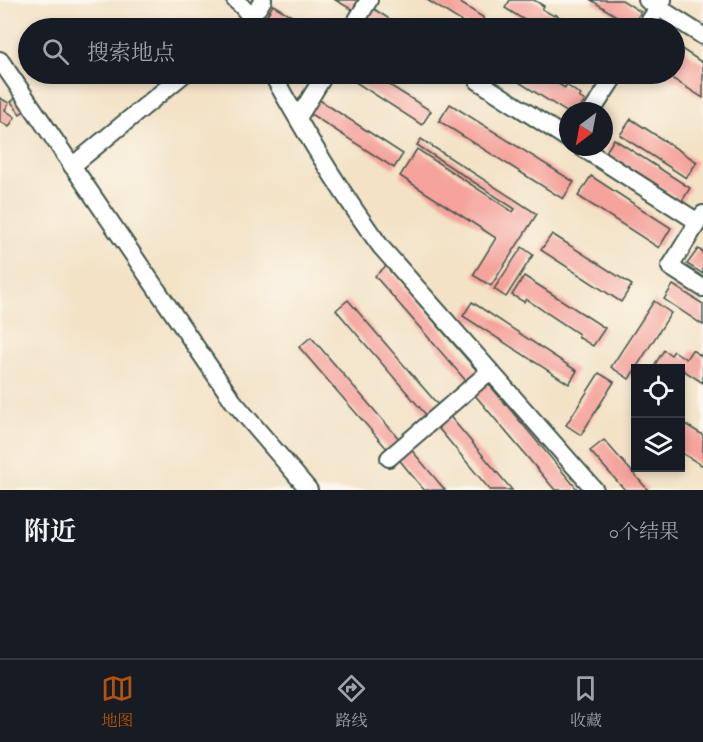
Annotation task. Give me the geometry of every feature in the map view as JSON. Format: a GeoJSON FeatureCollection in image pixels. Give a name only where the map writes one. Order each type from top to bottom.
{"type":"FeatureCollection","features":[{"type":"Feature","properties":{"kind":"street"},"geometry":{"type":"LineString","coordinates":[[235,0],[250,18]]}},
{"type":"Feature","properties":{"kind":"street"},"geometry":{"type":"LineString","coordinates":[[253,18],[263,0]]}},
{"type":"Feature","properties":{"kind":"street"},"geometry":{"type":"LineString","coordinates":[[358,18],[369,0]]}},
{"type":"Feature","properties":{"kind":"street"},"geometry":{"type":"LineString","coordinates":[[649,18],[656,2],[678,18]]}},
{"type":"Feature","properties":{"kind":"street"},"geometry":{"type":"LineString","coordinates":[[685,23],[703,36]]}},
{"type":"Feature","properties":{"kind":"street"},"geometry":{"type":"LineString","coordinates":[[0,60],[233,400],[309,490]]}},
{"type":"Feature","properties":{"kind":"street"},"geometry":{"type":"LineString","coordinates":[[72,166],[172,84]]}},
{"type":"Feature","properties":{"kind":"street"},"geometry":{"type":"LineString","coordinates":[[278,84],[364,224],[381,247],[595,490]]}},
{"type":"Feature","properties":{"kind":"street"},"geometry":{"type":"LineString","coordinates":[[298,118],[319,84]]}},
{"type":"Feature","properties":{"kind":"street"},"geometry":{"type":"LineString","coordinates":[[483,84],[559,133]]}},
{"type":"Feature","properties":{"kind":"street"},"geometry":{"type":"LineString","coordinates":[[598,102],[610,84]]}},
{"type":"Feature","properties":{"kind":"street"},"geometry":{"type":"LineString","coordinates":[[596,156],[701,218],[670,267],[703,288]]}},
{"type":"Feature","properties":{"kind":"street"},"geometry":{"type":"LineString","coordinates":[[389,458],[490,371]]}},
{"type":"Feature","properties":{"kind":"building"},"geometry":{"type":"Polygon","coordinates":[[[335,0],[359,0],[353,10],[335,0]]]}},
{"type":"Feature","properties":{"kind":"building"},"geometry":{"type":"Polygon","coordinates":[[[427,0],[456,0],[484,18],[456,18],[427,0]]]}},
{"type":"Feature","properties":{"kind":"building"},"geometry":{"type":"Polygon","coordinates":[[[510,0],[534,0],[544,6],[542,9],[561,18],[521,18],[505,8],[510,0]]]}},
{"type":"Feature","properties":{"kind":"building"},"geometry":{"type":"Polygon","coordinates":[[[591,0],[622,0],[641,12],[637,18],[619,18],[591,0]]]}},
{"type":"Feature","properties":{"kind":"building"},"geometry":{"type":"Polygon","coordinates":[[[273,5],[295,18],[265,18],[273,5]]]}},
{"type":"Feature","properties":{"kind":"building"},"geometry":{"type":"Polygon","coordinates":[[[374,9],[388,18],[368,18],[374,9]]]}},
{"type":"Feature","properties":{"kind":"building"},"geometry":{"type":"Polygon","coordinates":[[[685,51],[703,63],[703,98],[681,84],[685,84],[685,51]]]}},
{"type":"Feature","properties":{"kind":"building"},"geometry":{"type":"Polygon","coordinates":[[[358,84],[388,84],[431,111],[422,125],[358,84]]]}},
{"type":"Feature","properties":{"kind":"building"},"geometry":{"type":"Polygon","coordinates":[[[522,84],[559,84],[565,88],[566,85],[581,95],[579,97],[585,101],[559,102],[559,107],[522,84]]]}},
{"type":"Feature","properties":{"kind":"building"},"geometry":{"type":"Polygon","coordinates":[[[0,98],[9,103],[5,110],[15,117],[9,127],[0,121],[0,98]]]}},
{"type":"Feature","properties":{"kind":"building"},"geometry":{"type":"Polygon","coordinates":[[[16,98],[25,110],[20,114],[11,102],[16,98]]]}},
{"type":"Feature","properties":{"kind":"building"},"geometry":{"type":"Polygon","coordinates":[[[318,99],[403,154],[394,168],[309,113],[318,99]]]}},
{"type":"Feature","properties":{"kind":"building"},"geometry":{"type":"Polygon","coordinates":[[[450,104],[574,182],[563,199],[439,121],[450,104]]]}},
{"type":"Feature","properties":{"kind":"building"},"geometry":{"type":"Polygon","coordinates":[[[631,119],[697,162],[686,178],[620,135],[631,119]]]}},
{"type":"Feature","properties":{"kind":"building"},"geometry":{"type":"Polygon","coordinates":[[[421,139],[537,214],[491,286],[473,275],[496,238],[400,176],[417,149],[513,212],[515,209],[417,145],[421,139]]]}},
{"type":"Feature","properties":{"kind":"building"},"geometry":{"type":"Polygon","coordinates":[[[614,139],[690,188],[682,201],[612,156],[614,139]]]}},
{"type":"Feature","properties":{"kind":"building"},"geometry":{"type":"Polygon","coordinates":[[[591,176],[671,228],[659,248],[578,196],[591,176]]]}},
{"type":"Feature","properties":{"kind":"building"},"geometry":{"type":"Polygon","coordinates":[[[552,234],[632,285],[621,302],[541,250],[552,234]]]}},
{"type":"Feature","properties":{"kind":"building"},"geometry":{"type":"Polygon","coordinates":[[[522,247],[533,255],[506,297],[494,289],[522,247]]]}},
{"type":"Feature","properties":{"kind":"building"},"geometry":{"type":"Polygon","coordinates":[[[698,249],[703,252],[703,274],[687,264],[698,249]]]}},
{"type":"Feature","properties":{"kind":"building"},"geometry":{"type":"Polygon","coordinates":[[[386,266],[478,372],[467,382],[375,276],[386,266]]]}},
{"type":"Feature","properties":{"kind":"building"},"geometry":{"type":"Polygon","coordinates":[[[524,276],[605,328],[593,346],[526,299],[524,302],[512,295],[524,276]]]}},
{"type":"Feature","properties":{"kind":"building"},"geometry":{"type":"Polygon","coordinates":[[[673,285],[703,304],[703,325],[664,299],[673,285]]]}},
{"type":"Feature","properties":{"kind":"building"},"geometry":{"type":"Polygon","coordinates":[[[348,300],[439,406],[427,416],[336,310],[348,300]]]}},
{"type":"Feature","properties":{"kind":"building"},"geometry":{"type":"Polygon","coordinates":[[[654,301],[671,313],[639,364],[631,364],[629,379],[611,367],[654,301]]]}},
{"type":"Feature","properties":{"kind":"building"},"geometry":{"type":"Polygon","coordinates":[[[472,302],[577,371],[569,384],[463,316],[472,302]]]}},
{"type":"Feature","properties":{"kind":"building"},"geometry":{"type":"Polygon","coordinates":[[[311,337],[400,440],[388,450],[299,347],[311,337]]]}},
{"type":"Feature","properties":{"kind":"building"},"geometry":{"type":"Polygon","coordinates":[[[664,350],[671,355],[674,351],[686,359],[692,350],[703,357],[703,383],[685,371],[685,364],[655,364],[664,350]]]}},
{"type":"Feature","properties":{"kind":"building"},"geometry":{"type":"Polygon","coordinates":[[[599,373],[614,382],[581,435],[566,425],[599,373]]]}},
{"type":"Feature","properties":{"kind":"building"},"geometry":{"type":"Polygon","coordinates":[[[487,382],[578,490],[555,490],[474,394],[487,382]]]}},
{"type":"Feature","properties":{"kind":"building"},"geometry":{"type":"Polygon","coordinates":[[[448,414],[512,490],[490,490],[435,424],[448,414]]]}},
{"type":"Feature","properties":{"kind":"building"},"geometry":{"type":"Polygon","coordinates":[[[685,424],[703,435],[703,466],[685,455],[685,424]]]}},
{"type":"Feature","properties":{"kind":"building"},"geometry":{"type":"Polygon","coordinates":[[[604,440],[648,490],[625,490],[590,451],[604,440]]]}},
{"type":"Feature","properties":{"kind":"building"},"geometry":{"type":"Polygon","coordinates":[[[409,447],[445,490],[424,490],[397,457],[409,447]]]}}]}
